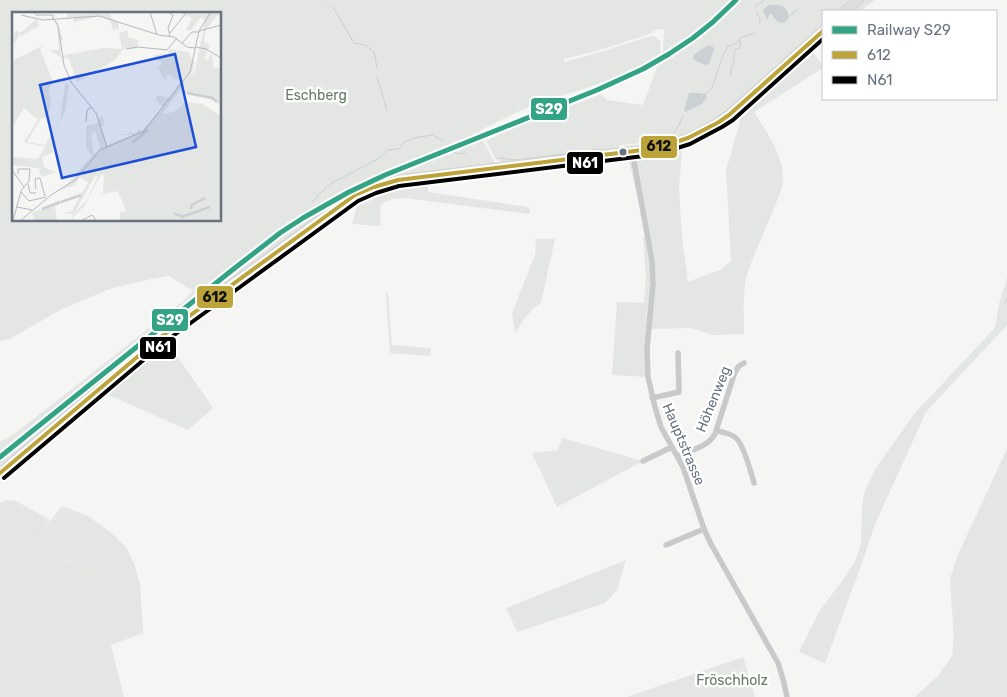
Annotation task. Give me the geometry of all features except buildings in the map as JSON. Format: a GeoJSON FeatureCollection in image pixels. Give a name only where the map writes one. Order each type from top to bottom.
{"type":"FeatureCollection","features":[{"type":"Feature","properties":{"kind":"main road"},"geometry":{"type":"LineString","coordinates":[[846,10],[858,0]]}},
{"type":"Feature","properties":{"kind":"main road"},"geometry":{"type":"LineString","coordinates":[[0,474],[162,336],[355,195],[386,183],[410,178],[675,144],[720,122],[822,32]]}},
{"type":"Feature","properties":{"kind":"street","name":"Hauptstrasse"},"geometry":{"type":"LineString","coordinates":[[632,151],[652,261],[653,284],[646,349],[652,398],[661,427],[678,456],[684,471],[704,529],[778,663],[787,697]]}},
{"type":"Feature","properties":{"kind":"street"},"geometry":{"type":"LineString","coordinates":[[652,398],[679,392],[678,353]]}},
{"type":"Feature","properties":{"kind":"street","name":"Höhenweg"},"geometry":{"type":"LineString","coordinates":[[678,456],[708,443],[714,437],[735,372],[744,363]]}},
{"type":"Feature","properties":{"kind":"street"},"geometry":{"type":"LineString","coordinates":[[716,431],[729,434],[738,440],[754,483]]}},
{"type":"Feature","properties":{"kind":"street"},"geometry":{"type":"LineString","coordinates":[[643,461],[672,447]]}},
{"type":"Feature","properties":{"kind":"street"},"geometry":{"type":"LineString","coordinates":[[666,545],[704,529]]}},
{"type":"Feature","properties":{"kind":"shaded area"},"geometry":{"type":"Polygon","coordinates":[[[769,5],[780,5],[787,10],[789,17],[786,22],[781,23],[777,21],[771,14],[767,20],[763,10],[769,5]]]}},
{"type":"Feature","properties":{"kind":"shaded area"},"geometry":{"type":"Polygon","coordinates":[[[709,45],[714,49],[709,64],[705,65],[693,59],[693,56],[709,45]]]}},
{"type":"Feature","properties":{"kind":"shaded area"},"geometry":{"type":"Polygon","coordinates":[[[689,93],[705,93],[707,97],[702,104],[685,112],[684,111],[689,93]]]}},
{"type":"Feature","properties":{"kind":"shaded area"},"geometry":{"type":"Polygon","coordinates":[[[62,506],[88,516],[82,528],[106,548],[92,563],[75,565],[60,558],[53,547],[39,535],[62,506]]]}},
{"type":"Feature","properties":{"kind":"green space","name":"Eschberg"},"geometry":{"type":"Polygon","coordinates":[[[0,0],[734,0],[687,40],[648,65],[610,80],[536,104],[480,130],[484,143],[499,170],[619,156],[649,157],[664,155],[682,149],[679,189],[682,236],[688,282],[722,269],[731,261],[726,170],[743,111],[739,107],[712,123],[680,138],[647,145],[642,144],[641,139],[640,143],[621,145],[615,149],[504,163],[496,160],[486,141],[507,130],[601,94],[607,100],[643,105],[659,62],[701,34],[739,0],[875,0],[861,10],[822,10],[822,41],[811,49],[822,65],[822,69],[754,112],[776,150],[780,160],[783,180],[781,191],[749,268],[745,284],[744,334],[713,335],[691,328],[648,329],[648,377],[612,375],[617,302],[644,303],[646,277],[643,237],[647,236],[629,162],[626,158],[428,181],[428,192],[529,207],[530,214],[405,198],[392,199],[381,204],[380,226],[352,224],[358,202],[354,201],[166,340],[213,408],[188,430],[104,393],[24,462],[7,468],[0,473],[0,442],[15,433],[63,396],[182,302],[193,291],[169,276],[112,288],[60,310],[10,339],[0,341],[0,0]],[[658,29],[647,35],[597,51],[564,59],[564,62],[651,36],[660,41],[661,53],[663,51],[664,29],[658,29]]]}},
{"type":"Feature","properties":{"kind":"green space"},"geometry":{"type":"Polygon","coordinates":[[[535,239],[555,239],[541,303],[529,313],[515,333],[512,313],[535,255],[535,239]]]}},
{"type":"Feature","properties":{"kind":"green space"},"geometry":{"type":"Polygon","coordinates":[[[1007,278],[1007,325],[926,412],[876,522],[825,663],[799,652],[819,612],[856,559],[861,544],[864,494],[876,468],[914,414],[995,328],[999,304],[1007,278]]]}},
{"type":"Feature","properties":{"kind":"green space"},"geometry":{"type":"Polygon","coordinates":[[[386,293],[388,293],[392,345],[431,348],[430,356],[390,353],[386,293]]]}},
{"type":"Feature","properties":{"kind":"green space"},"geometry":{"type":"Polygon","coordinates":[[[562,438],[643,461],[557,507],[532,453],[558,450],[562,438]]]}},
{"type":"Feature","properties":{"kind":"green space"},"geometry":{"type":"Polygon","coordinates":[[[1007,449],[1007,697],[915,697],[938,676],[952,656],[954,638],[950,579],[957,557],[1007,449]]]}},
{"type":"Feature","properties":{"kind":"green space"},"geometry":{"type":"Polygon","coordinates":[[[6,500],[16,501],[50,520],[39,535],[53,547],[60,558],[75,565],[92,563],[106,548],[82,528],[88,516],[110,532],[126,547],[135,566],[140,584],[143,633],[111,645],[124,697],[0,697],[0,503],[6,500]]]}},
{"type":"Feature","properties":{"kind":"green space"},"geometry":{"type":"Polygon","coordinates":[[[626,560],[617,590],[605,603],[517,632],[506,608],[626,560]]]}},
{"type":"Feature","properties":{"kind":"green space","name":"Fröschholz"},"geometry":{"type":"Polygon","coordinates":[[[743,657],[755,697],[627,697],[743,657]]]}},
{"type":"Feature","properties":{"kind":"waterway"},"geometry":{"type":"LineString","coordinates":[[759,4],[764,0]]}},
{"type":"Feature","properties":{"kind":"waterway"},"geometry":{"type":"LineString","coordinates":[[754,7],[758,4]]}},
{"type":"Feature","properties":{"kind":"waterway"},"geometry":{"type":"LineString","coordinates":[[333,7],[354,43],[365,45],[374,52],[377,68]]}},
{"type":"Feature","properties":{"kind":"waterway"},"geometry":{"type":"LineString","coordinates":[[789,16],[798,9]]}},
{"type":"Feature","properties":{"kind":"waterway"},"geometry":{"type":"LineString","coordinates":[[756,13],[760,18],[760,23]]}},
{"type":"Feature","properties":{"kind":"waterway"},"geometry":{"type":"LineString","coordinates":[[706,93],[712,88],[728,46],[737,43],[740,38],[754,33]]}},
{"type":"Feature","properties":{"kind":"waterway"},"geometry":{"type":"LineString","coordinates":[[731,75],[734,53],[736,49],[740,48],[740,40]]}},
{"type":"Feature","properties":{"kind":"waterway"},"geometry":{"type":"LineString","coordinates":[[377,77],[387,110]]}},
{"type":"Feature","properties":{"kind":"waterway"},"geometry":{"type":"LineString","coordinates":[[652,139],[669,136],[675,132],[683,116]]}},
{"type":"Feature","properties":{"kind":"waterway"},"geometry":{"type":"LineString","coordinates":[[312,202],[330,184],[376,160],[388,150],[399,149],[404,142],[433,135],[443,140]]}},
{"type":"Feature","properties":{"kind":"waterway"},"geometry":{"type":"LineString","coordinates":[[498,158],[516,160],[601,149]]}},
{"type":"Feature","properties":{"kind":"waterway"},"geometry":{"type":"LineString","coordinates":[[454,152],[465,154]]}},
{"type":"Feature","properties":{"kind":"waterway"},"geometry":{"type":"LineString","coordinates":[[1005,302],[1007,298]]}},
{"type":"Feature","properties":{"kind":"rail line","name":"S29"},"geometry":{"type":"LineString","coordinates":[[0,457],[231,271],[280,233],[303,218],[349,192],[385,175],[597,90],[643,69],[693,38],[736,0]]}},
{"type":"Feature","properties":{"kind":"transit line","name":"612"},"geometry":{"type":"LineString","coordinates":[[0,473],[162,336],[355,195],[398,180],[643,150],[688,138],[729,115],[822,32]]}},
{"type":"Feature","properties":{"kind":"transit line","name":"N61"},"geometry":{"type":"LineString","coordinates":[[4,478],[166,341],[358,201],[399,186],[644,156],[690,144],[733,120],[822,40]]}}]}
